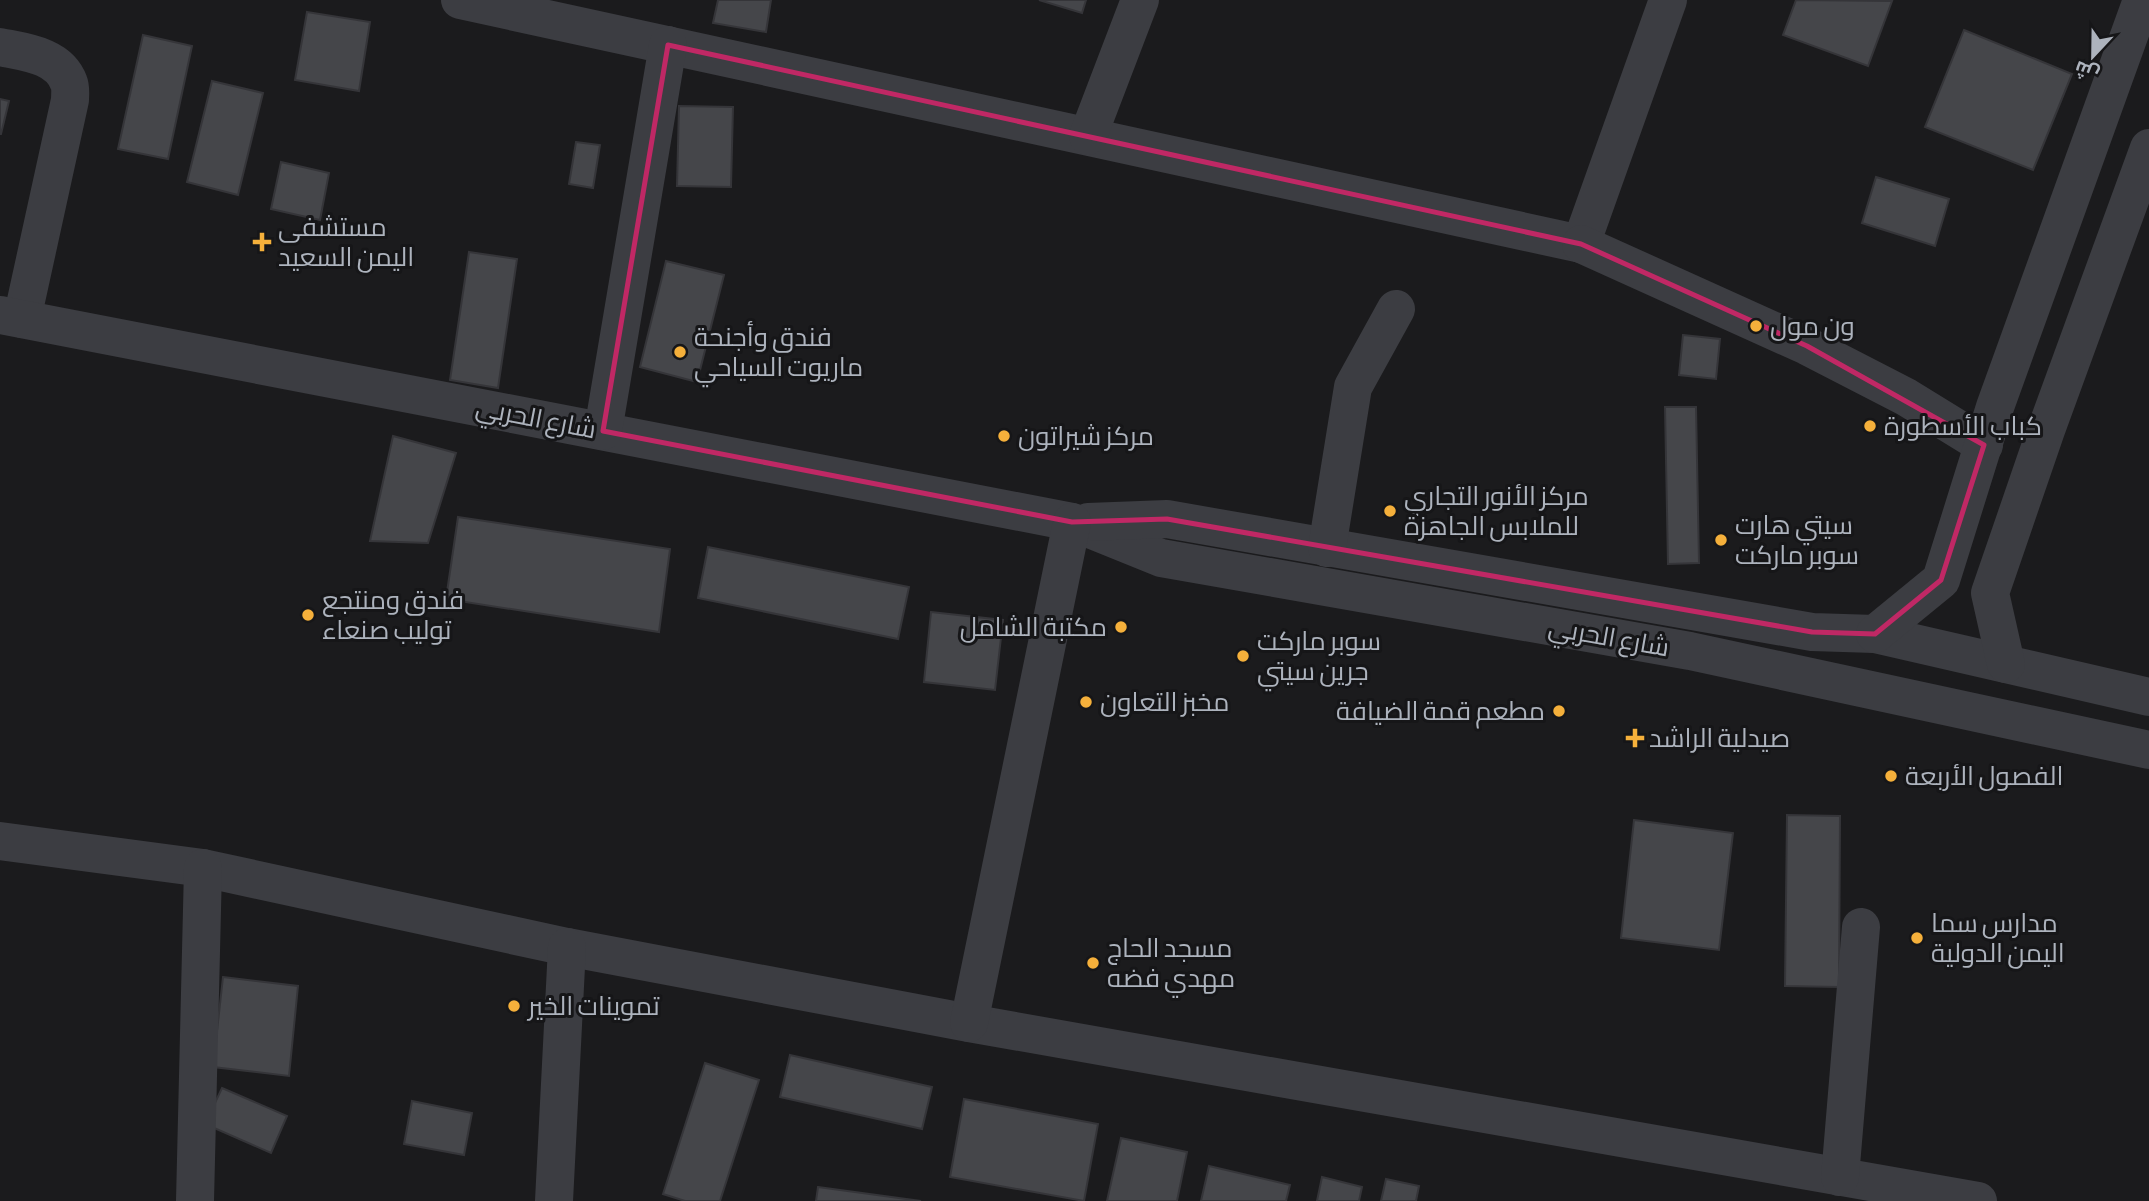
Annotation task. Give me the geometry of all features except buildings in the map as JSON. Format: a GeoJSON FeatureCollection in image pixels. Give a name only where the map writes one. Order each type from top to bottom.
{"type":"FeatureCollection","features":[{"type":"Feature","properties":{"kind":"street"},"geometry":{"type":"LineString","coordinates":[[460,0],[1581,244],[1807,346],[1906,397],[1984,445]]}},
{"type":"Feature","properties":{"kind":"street"},"geometry":{"type":"LineString","coordinates":[[1088,136],[1140,0]]}},
{"type":"Feature","properties":{"kind":"street"},"geometry":{"type":"LineString","coordinates":[[1581,244],[1668,0]]}},
{"type":"Feature","properties":{"kind":"street"},"geometry":{"type":"LineString","coordinates":[[1875,634],[1941,580],[1995,407],[2142,0]]}},
{"type":"Feature","properties":{"kind":"street"},"geometry":{"type":"LineString","coordinates":[[603,430],[668,45]]}},
{"type":"Feature","properties":{"kind":"street"},"geometry":{"type":"LineString","coordinates":[[0,47],[33,53],[56,65],[69,83],[70,100],[11,317]]}},
{"type":"Feature","properties":{"kind":"street"},"geometry":{"type":"LineString","coordinates":[[2006,664],[1990,593],[2050,417],[2149,148]]}},
{"type":"Feature","properties":{"kind":"street"},"geometry":{"type":"LineString","coordinates":[[1327,548],[1353,387],[1396,310]]}},
{"type":"Feature","properties":{"kind":"street","name":"شارع الحربي"},"geometry":{"type":"LineString","coordinates":[[11,317],[1072,522],[1161,558],[1689,651],[2149,750]]}},
{"type":"Feature","properties":{"kind":"street","name":"شارع الحربي"},"geometry":{"type":"LineString","coordinates":[[1072,522],[1167,519],[1812,632],[1875,634],[2149,697]]}},
{"type":"Feature","properties":{"kind":"street"},"geometry":{"type":"LineString","coordinates":[[969,1023],[1072,522]]}},
{"type":"Feature","properties":{"kind":"street"},"geometry":{"type":"LineString","coordinates":[[1941,580],[1946,591],[1971,598],[1990,593]]}},
{"type":"Feature","properties":{"kind":"street"},"geometry":{"type":"LineString","coordinates":[[0,841],[203,868],[567,947],[969,1023],[1978,1201]]}},
{"type":"Feature","properties":{"kind":"street"},"geometry":{"type":"LineString","coordinates":[[195,1201],[203,868]]}},
{"type":"Feature","properties":{"kind":"street"},"geometry":{"type":"LineString","coordinates":[[1840,1177],[1861,927]]}},
{"type":"Feature","properties":{"kind":"street"},"geometry":{"type":"LineString","coordinates":[[554,1201],[567,947]]}},
{"type":"Feature","properties":{"kind":"highlighted area"},"geometry":{"type":"Polygon","coordinates":[[[668,45],[1581,244],[1807,346],[1984,445],[1941,580],[1875,634],[1812,632],[1167,519],[1072,522],[603,431],[668,45]]]}},
{"type":"Feature","properties":{"kind":"place","name":"مستشفى اليمن السعيد"},"geometry":{"type":"Point","coordinates":[262,242]}},
{"type":"Feature","properties":{"kind":"place","name":"ون مول"},"geometry":{"type":"Point","coordinates":[1756,326]}},
{"type":"Feature","properties":{"kind":"place","name":"فندق وأجنحة ماريوت السياحي"},"geometry":{"type":"Point","coordinates":[680,352]}},
{"type":"Feature","properties":{"kind":"place","name":"كباب الأسطورة"},"geometry":{"type":"Point","coordinates":[1870,426]}},
{"type":"Feature","properties":{"kind":"place","name":"مركز شيراتون"},"geometry":{"type":"Point","coordinates":[1004,436]}},
{"type":"Feature","properties":{"kind":"place","name":"مركز الأنور التجاري للملابس الجاهزة"},"geometry":{"type":"Point","coordinates":[1390,511]}},
{"type":"Feature","properties":{"kind":"place","name":"سيتي هارت سوبر ماركت"},"geometry":{"type":"Point","coordinates":[1721,540]}},
{"type":"Feature","properties":{"kind":"place","name":"فندق ومنتجع توليب صنعاء"},"geometry":{"type":"Point","coordinates":[308,615]}},
{"type":"Feature","properties":{"kind":"place","name":"مكتبة الشامل"},"geometry":{"type":"Point","coordinates":[1121,627]}},
{"type":"Feature","properties":{"kind":"place","name":"سوبر ماركت جرين سيتي"},"geometry":{"type":"Point","coordinates":[1243,656]}},
{"type":"Feature","properties":{"kind":"place","name":"مخبز التعاون"},"geometry":{"type":"Point","coordinates":[1086,702]}},
{"type":"Feature","properties":{"kind":"place","name":"مطعم قمة الضيافة"},"geometry":{"type":"Point","coordinates":[1559,711]}},
{"type":"Feature","properties":{"kind":"place","name":"صيدلية الراشد"},"geometry":{"type":"Point","coordinates":[1635,738]}},
{"type":"Feature","properties":{"kind":"place","name":"الفصول الأربعة"},"geometry":{"type":"Point","coordinates":[1891,776]}},
{"type":"Feature","properties":{"kind":"place","name":"مدارس سما اليمن الدولية"},"geometry":{"type":"Point","coordinates":[1917,938]}},
{"type":"Feature","properties":{"kind":"place","name":"مسجد الحاج مهدي فضه"},"geometry":{"type":"Point","coordinates":[1093,963]}},
{"type":"Feature","properties":{"kind":"place","name":"تموينات الخير"},"geometry":{"type":"Point","coordinates":[514,1006]}}]}
